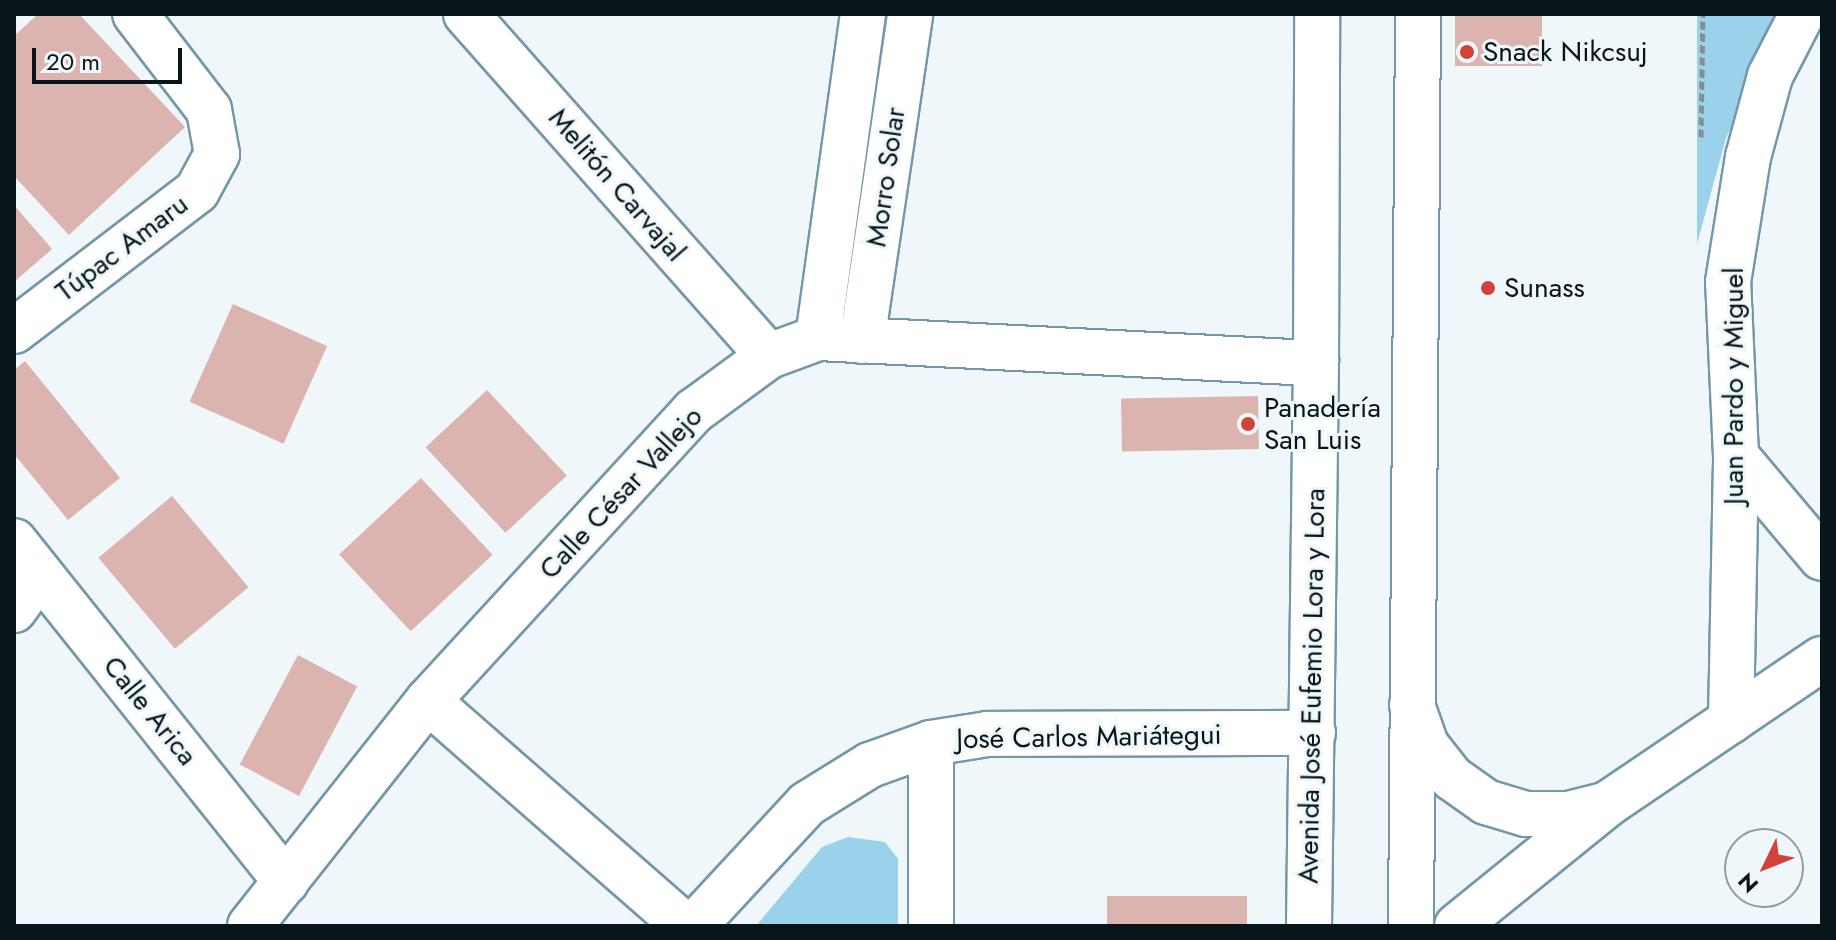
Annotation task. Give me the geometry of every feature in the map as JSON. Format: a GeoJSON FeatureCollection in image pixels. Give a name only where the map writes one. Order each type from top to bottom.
{"type":"FeatureCollection","features":[{"type":"Feature","properties":{"kind":"street","name":"Túpac Amaru"},"geometry":{"type":"LineString","coordinates":[[14,331],[197,191],[217,154],[209,110],[135,14]]}},
{"type":"Feature","properties":{"kind":"street","name":"Melitón Carvajal"},"geometry":{"type":"LineString","coordinates":[[466,14],[769,356]]}},
{"type":"Feature","properties":{"kind":"street","name":"Morro Solar"},"geometry":{"type":"LineString","coordinates":[[818,338],[863,14]]}},
{"type":"Feature","properties":{"kind":"street","name":"Morro Solar"},"geometry":{"type":"LineString","coordinates":[[862,341],[910,14]]}},
{"type":"Feature","properties":{"kind":"street","name":"Avenida José Eufemio Lora y Lora"},"geometry":{"type":"LineString","coordinates":[[1309,926],[1317,14]]}},
{"type":"Feature","properties":{"kind":"street"},"geometry":{"type":"LineString","coordinates":[[1411,926],[1418,14]]}},
{"type":"Feature","properties":{"kind":"street","name":"Juan Pardo y Miguel"},"geometry":{"type":"LineString","coordinates":[[1731,721],[1736,456],[1728,282],[1751,144],[1770,76],[1802,14]]}},
{"type":"Feature","properties":{"kind":"street","name":"Calle César Vallejo"},"geometry":{"type":"LineString","coordinates":[[250,926],[428,701],[694,411],[769,356],[818,338],[1316,363]]}},
{"type":"Feature","properties":{"kind":"street"},"geometry":{"type":"LineString","coordinates":[[1736,456],[1822,558]]}},
{"type":"Feature","properties":{"kind":"street"},"geometry":{"type":"LineString","coordinates":[[14,610],[27,558]]}},
{"type":"Feature","properties":{"kind":"street","name":"Calle Arica"},"geometry":{"type":"LineString","coordinates":[[27,558],[286,882]]}},
{"type":"Feature","properties":{"kind":"street"},"geometry":{"type":"LineString","coordinates":[[1457,926],[1609,803],[1822,659]]}},
{"type":"Feature","properties":{"kind":"street"},"geometry":{"type":"LineString","coordinates":[[428,701],[685,926]]}},
{"type":"Feature","properties":{"kind":"street"},"geometry":{"type":"LineString","coordinates":[[1412,705],[1426,745],[1452,778],[1486,802],[1526,814],[1568,814],[1609,803]]}},
{"type":"Feature","properties":{"kind":"street","name":"José Carlos Mariátegui"},"geometry":{"type":"LineString","coordinates":[[694,926],[807,804],[870,765],[931,743],[987,734],[1313,733]]}},
{"type":"Feature","properties":{"kind":"street"},"geometry":{"type":"LineString","coordinates":[[931,743],[931,926]]}},
{"type":"Feature","properties":{"kind":"shaded area"},"geometry":{"type":"Polygon","coordinates":[[[1697,14],[1784,14],[1726,138],[1697,244],[1697,14]]]}},
{"type":"Feature","properties":{"kind":"shaded area"},"geometry":{"type":"Polygon","coordinates":[[[848,837],[885,842],[898,859],[898,926],[756,926],[822,847],[848,837]]]}},
{"type":"Feature","properties":{"kind":"building"},"geometry":{"type":"Polygon","coordinates":[[[38,14],[79,14],[185,127],[69,235],[14,176],[14,36],[38,14]]]}},
{"type":"Feature","properties":{"kind":"building"},"geometry":{"type":"Polygon","coordinates":[[[1455,14],[1542,14],[1542,66],[1455,66],[1455,14]]]}},
{"type":"Feature","properties":{"kind":"building"},"geometry":{"type":"Polygon","coordinates":[[[14,205],[52,249],[14,282],[14,205]]]}},
{"type":"Feature","properties":{"kind":"building"},"geometry":{"type":"Polygon","coordinates":[[[233,304],[327,346],[284,444],[189,402],[233,304]]]}},
{"type":"Feature","properties":{"kind":"building"},"geometry":{"type":"Polygon","coordinates":[[[25,361],[120,478],[68,520],[14,454],[14,370],[25,361]]]}},
{"type":"Feature","properties":{"kind":"building"},"geometry":{"type":"Polygon","coordinates":[[[487,390],[567,476],[505,533],[426,447],[487,390]]]}},
{"type":"Feature","properties":{"kind":"building"},"geometry":{"type":"Polygon","coordinates":[[[1258,396],[1259,449],[1122,451],[1121,398],[1258,396]]]}},
{"type":"Feature","properties":{"kind":"building"},"geometry":{"type":"Polygon","coordinates":[[[421,478],[493,555],[411,631],[339,554],[421,478]]]}},
{"type":"Feature","properties":{"kind":"building"},"geometry":{"type":"Polygon","coordinates":[[[172,496],[248,587],[175,649],[98,558],[172,496]]]}},
{"type":"Feature","properties":{"kind":"building"},"geometry":{"type":"Polygon","coordinates":[[[298,655],[357,686],[299,796],[240,764],[298,655]]]}},
{"type":"Feature","properties":{"kind":"building"},"geometry":{"type":"Polygon","coordinates":[[[1107,896],[1247,896],[1247,926],[1107,926],[1107,896]]]}},
{"type":"Feature","properties":{"kind":"place","name":"Snack Nikcsuj"},"geometry":{"type":"Point","coordinates":[1467,52]}},
{"type":"Feature","properties":{"kind":"place","name":"Sunass"},"geometry":{"type":"Point","coordinates":[1488,288]}},
{"type":"Feature","properties":{"kind":"place","name":"Panadería San Luis"},"geometry":{"type":"Point","coordinates":[1248,424]}}]}
